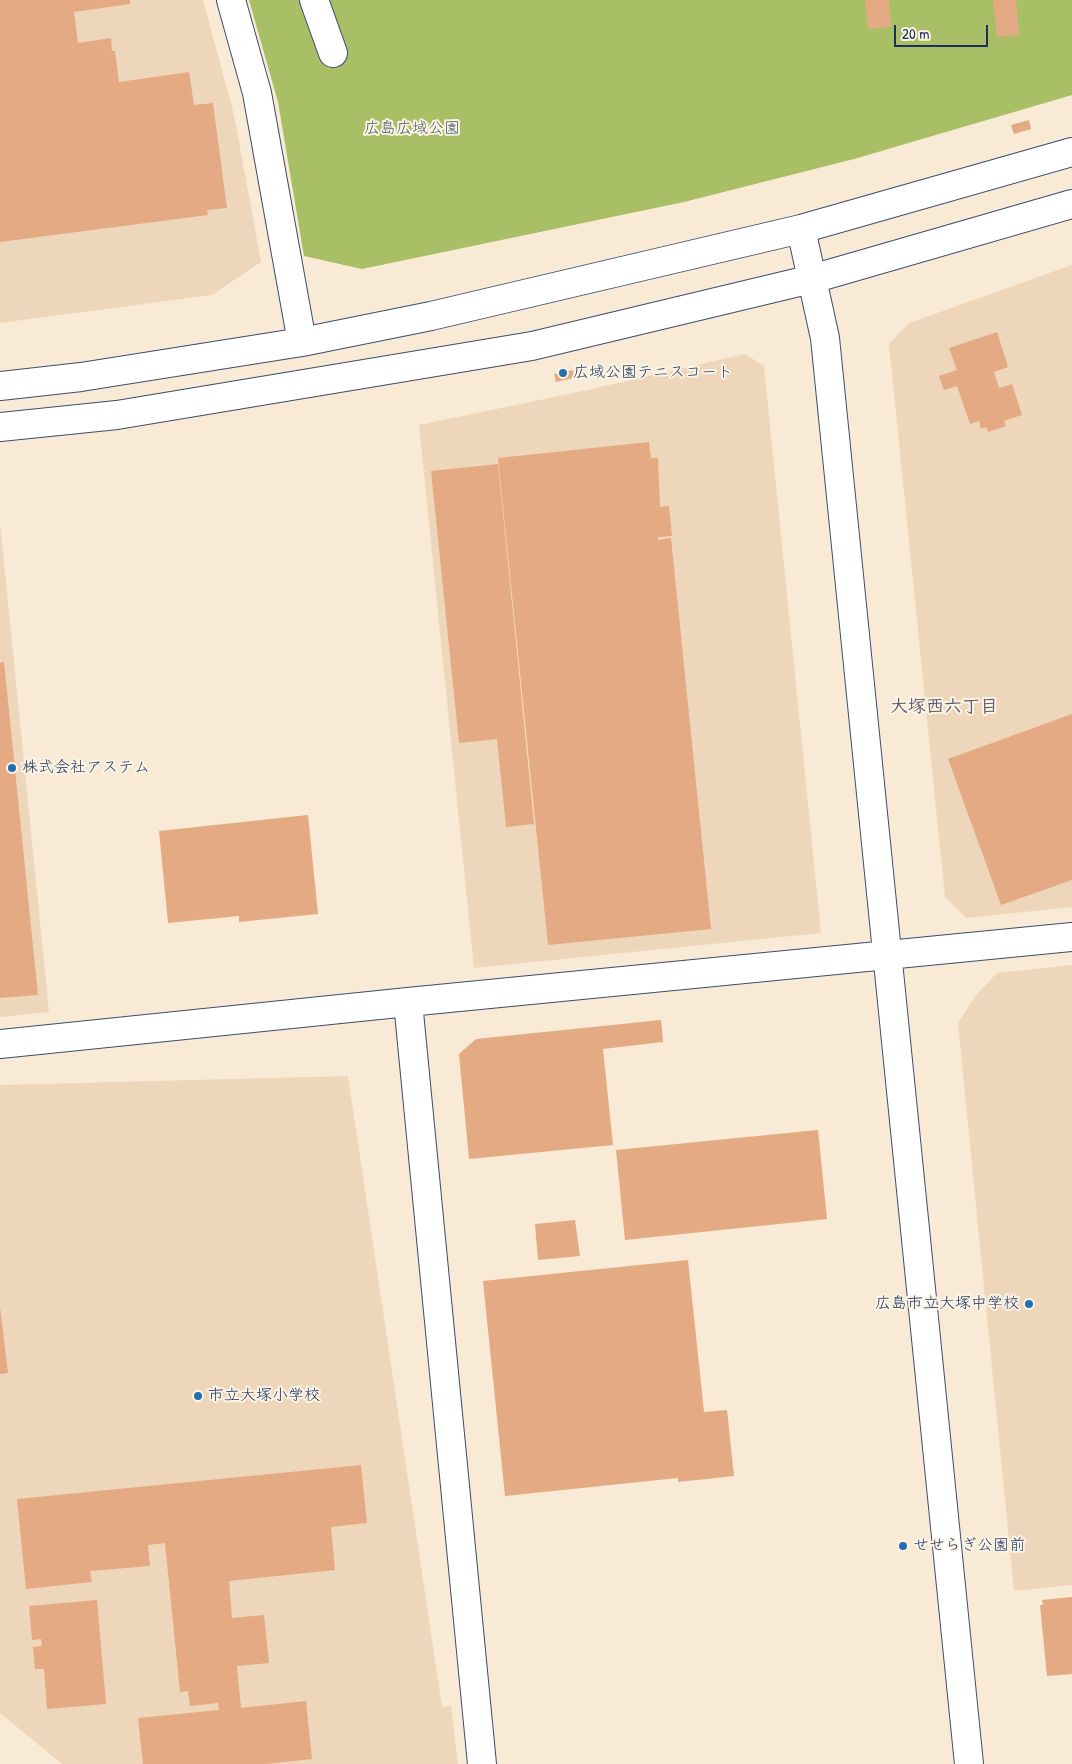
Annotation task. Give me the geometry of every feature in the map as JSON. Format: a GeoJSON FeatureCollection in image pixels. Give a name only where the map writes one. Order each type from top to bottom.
{"type":"FeatureCollection","features":[{"type":"Feature","properties":{"kind":"street"},"geometry":{"type":"LineString","coordinates":[[231,0],[257,93],[302,342]]}},
{"type":"Feature","properties":{"kind":"street"},"geometry":{"type":"LineString","coordinates":[[314,0],[333,53]]}},
{"type":"Feature","properties":{"kind":"street"},"geometry":{"type":"LineString","coordinates":[[0,386],[82,377],[302,342],[551,289],[801,229],[1072,152]]}},
{"type":"Feature","properties":{"kind":"street"},"geometry":{"type":"LineString","coordinates":[[0,427],[117,415],[532,346],[812,279],[1072,204]]}},
{"type":"Feature","properties":{"kind":"street"},"geometry":{"type":"LineString","coordinates":[[801,229],[825,338],[969,1764]]}},
{"type":"Feature","properties":{"kind":"street"},"geometry":{"type":"LineString","coordinates":[[0,1044],[1072,937]]}},
{"type":"Feature","properties":{"kind":"street"},"geometry":{"type":"LineString","coordinates":[[408,1002],[482,1764]]}},
{"type":"Feature","properties":{"kind":"shaded area"},"geometry":{"type":"Polygon","coordinates":[[[0,0],[203,0],[234,115],[261,262],[212,295],[0,323],[0,0]]]}},
{"type":"Feature","properties":{"kind":"shaded area"},"geometry":{"type":"Polygon","coordinates":[[[1072,265],[1072,907],[966,918],[945,897],[889,344],[909,323],[1072,265]]]}},
{"type":"Feature","properties":{"kind":"shaded area"},"geometry":{"type":"Polygon","coordinates":[[[745,354],[764,366],[821,933],[474,968],[419,425],[583,391],[745,354]]]}},
{"type":"Feature","properties":{"kind":"shaded area","name":"株式会社アステム"},"geometry":{"type":"Polygon","coordinates":[[[0,523],[49,1012],[0,1017],[0,523]]]}},
{"type":"Feature","properties":{"kind":"shaded area","name":"広島市立大塚中学校"},"geometry":{"type":"Polygon","coordinates":[[[1072,965],[1072,1585],[1014,1591],[958,1023],[976,995],[997,973],[1072,965]]]}},
{"type":"Feature","properties":{"kind":"shaded area","name":"市立大塚小学校"},"geometry":{"type":"Polygon","coordinates":[[[348,1076],[442,1707],[451,1706],[458,1764],[62,1764],[0,1713],[0,1085],[348,1076]]]}},
{"type":"Feature","properties":{"kind":"green space","name":"広島広域公園"},"geometry":{"type":"Polygon","coordinates":[[[249,0],[1072,0],[1072,95],[854,159],[684,202],[362,269],[304,256],[278,102],[249,0]]]}},
{"type":"Feature","properties":{"kind":"building"},"geometry":{"type":"Polygon","coordinates":[[[0,0],[130,0],[130,4],[74,12],[78,43],[111,38],[112,51],[115,51],[119,82],[189,72],[194,105],[213,103],[227,208],[207,210],[208,215],[0,242],[0,0]]]}},
{"type":"Feature","properties":{"kind":"building"},"geometry":{"type":"Polygon","coordinates":[[[865,0],[889,0],[891,27],[868,29],[865,0]]]}},
{"type":"Feature","properties":{"kind":"building"},"geometry":{"type":"Polygon","coordinates":[[[993,0],[1016,0],[1019,35],[997,37],[993,0]]]}},
{"type":"Feature","properties":{"kind":"building"},"geometry":{"type":"Polygon","coordinates":[[[1029,120],[1031,129],[1014,134],[1011,125],[1029,120]]]}},
{"type":"Feature","properties":{"kind":"building"},"geometry":{"type":"Polygon","coordinates":[[[997,332],[1008,367],[994,372],[999,388],[1012,384],[1022,415],[1004,421],[1006,426],[988,432],[986,427],[981,429],[979,421],[970,424],[957,386],[944,390],[939,376],[957,370],[949,348],[997,332]]]}},
{"type":"Feature","properties":{"kind":"building"},"geometry":{"type":"Polygon","coordinates":[[[573,370],[574,378],[556,382],[554,374],[573,370]]]}},
{"type":"Feature","properties":{"kind":"building"},"geometry":{"type":"Polygon","coordinates":[[[649,442],[651,458],[658,458],[660,507],[669,506],[672,536],[658,537],[658,540],[671,538],[711,929],[548,945],[498,458],[649,442]]]}},
{"type":"Feature","properties":{"kind":"building"},"geometry":{"type":"Polygon","coordinates":[[[498,464],[534,824],[506,827],[497,739],[459,743],[431,471],[498,464]]]}},
{"type":"Feature","properties":{"kind":"building"},"geometry":{"type":"Polygon","coordinates":[[[4,662],[38,995],[0,998],[0,663],[4,662]]]}},
{"type":"Feature","properties":{"kind":"building"},"geometry":{"type":"Polygon","coordinates":[[[1072,714],[1072,880],[1001,905],[948,759],[1072,714]]]}},
{"type":"Feature","properties":{"kind":"building"},"geometry":{"type":"Polygon","coordinates":[[[308,815],[318,914],[239,922],[239,916],[168,923],[159,831],[308,815]]]}},
{"type":"Feature","properties":{"kind":"building"},"geometry":{"type":"Polygon","coordinates":[[[661,1020],[663,1042],[603,1049],[613,1145],[469,1159],[459,1054],[476,1039],[661,1020]]]}},
{"type":"Feature","properties":{"kind":"building"},"geometry":{"type":"Polygon","coordinates":[[[818,1130],[827,1219],[625,1240],[616,1150],[818,1130]]]}},
{"type":"Feature","properties":{"kind":"building"},"geometry":{"type":"Polygon","coordinates":[[[575,1220],[580,1256],[538,1260],[535,1224],[575,1220]]]}},
{"type":"Feature","properties":{"kind":"building"},"geometry":{"type":"Polygon","coordinates":[[[688,1260],[704,1412],[727,1410],[734,1476],[678,1482],[678,1478],[505,1496],[483,1281],[688,1260]]]}},
{"type":"Feature","properties":{"kind":"building"},"geometry":{"type":"Polygon","coordinates":[[[0,1307],[8,1373],[0,1374],[0,1307]]]}},
{"type":"Feature","properties":{"kind":"building"},"geometry":{"type":"Polygon","coordinates":[[[361,1465],[367,1523],[331,1527],[335,1570],[229,1581],[232,1618],[264,1615],[269,1663],[237,1666],[241,1708],[306,1701],[312,1759],[266,1764],[143,1764],[138,1718],[219,1710],[218,1703],[190,1706],[188,1691],[180,1692],[165,1543],[148,1545],[150,1566],[90,1571],[92,1582],[26,1589],[17,1499],[361,1465]]]}},
{"type":"Feature","properties":{"kind":"building"},"geometry":{"type":"Polygon","coordinates":[[[1072,1597],[1072,1674],[1047,1676],[1040,1605],[1043,1605],[1042,1600],[1072,1597]]]}},
{"type":"Feature","properties":{"kind":"building"},"geometry":{"type":"Polygon","coordinates":[[[97,1600],[106,1704],[47,1709],[44,1669],[35,1669],[33,1647],[42,1646],[41,1639],[32,1640],[29,1606],[97,1600]]]}},
{"type":"Feature","properties":{"kind":"place","name":"広域公園テニスコート"},"geometry":{"type":"Point","coordinates":[563,373]}},
{"type":"Feature","properties":{"kind":"place","name":"株式会社アステム"},"geometry":{"type":"Point","coordinates":[12,768]}},
{"type":"Feature","properties":{"kind":"place","name":"広島市立大塚中学校"},"geometry":{"type":"Point","coordinates":[1029,1304]}},
{"type":"Feature","properties":{"kind":"place","name":"市立大塚小学校"},"geometry":{"type":"Point","coordinates":[198,1396]}},
{"type":"Feature","properties":{"kind":"place","name":"せせらぎ公園前"},"geometry":{"type":"Point","coordinates":[903,1546]}},
{"type":"Feature","properties":{"kind":"district","name":"大塚西六丁目"},"geometry":{"type":"Point","coordinates":[944,707]}}]}
